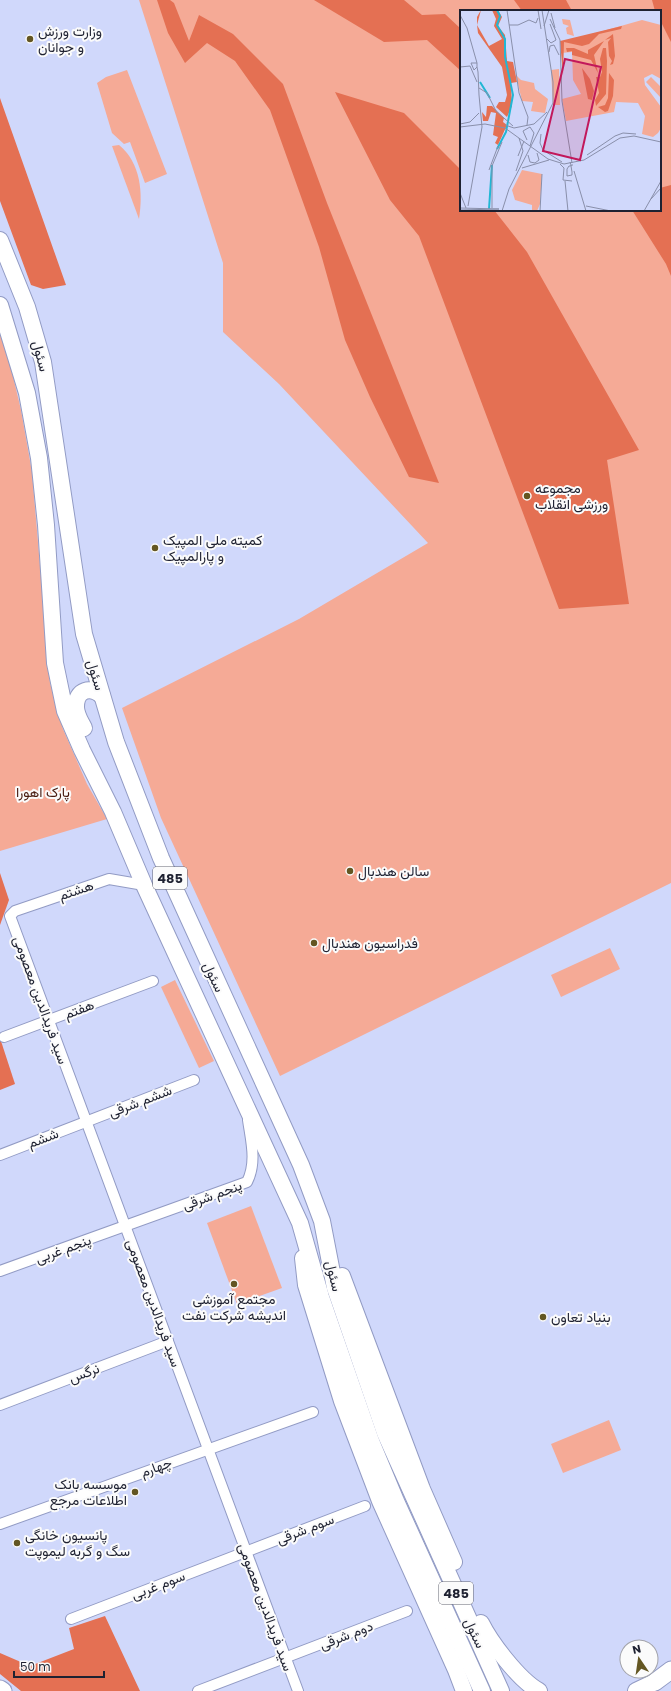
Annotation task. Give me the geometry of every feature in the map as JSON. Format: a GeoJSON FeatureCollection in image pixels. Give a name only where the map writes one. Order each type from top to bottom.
{"type":"FeatureCollection","features":[{"type":"Feature","properties":{"kind":"highway"},"geometry":{"type":"LineString","coordinates":[[655,1682],[671,1670]]}},
{"type":"Feature","properties":{"kind":"main road","name":"سئول"},"geometry":{"type":"LineString","coordinates":[[0,240],[27,307],[43,362],[84,634],[116,742],[155,845],[301,1165],[322,1221],[335,1288],[385,1433],[411,1494],[501,1691]]}},
{"type":"Feature","properties":{"kind":"main road","name":"سئول"},"geometry":{"type":"LineString","coordinates":[[0,306],[27,393],[39,458],[46,525],[55,663],[65,711],[113,812],[144,885],[300,1223],[345,1369],[371,1441],[396,1501],[482,1691]]}},
{"type":"Feature","properties":{"kind":"main road"},"geometry":{"type":"LineString","coordinates":[[97,781],[93,748],[77,713],[76,706],[79,696],[86,690],[96,691],[102,696]]}},
{"type":"Feature","properties":{"kind":"main road"},"geometry":{"type":"LineString","coordinates":[[322,1221],[422,1489],[512,1691]]}},
{"type":"Feature","properties":{"kind":"main road"},"geometry":{"type":"LineString","coordinates":[[300,1223],[306,1285],[342,1401],[380,1501],[464,1691]]}},
{"type":"Feature","properties":{"kind":"main road"},"geometry":{"type":"LineString","coordinates":[[488,1638],[523,1678],[539,1691]]}},
{"type":"Feature","properties":{"kind":"main road"},"geometry":{"type":"LineString","coordinates":[[456,1670],[469,1691]]}},
{"type":"Feature","properties":{"kind":"main road"},"geometry":{"type":"LineString","coordinates":[[636,1691],[655,1682]]}},
{"type":"Feature","properties":{"kind":"street","name":"هشتم"},"geometry":{"type":"LineString","coordinates":[[10,916],[15,911],[109,879],[144,885]]}},
{"type":"Feature","properties":{"kind":"street","name":"سید فریدالدین معصومی"},"geometry":{"type":"LineString","coordinates":[[10,916],[298,1691]]}},
{"type":"Feature","properties":{"kind":"street","name":"هفتم"},"geometry":{"type":"LineString","coordinates":[[4,1036],[153,981]]}},
{"type":"Feature","properties":{"kind":"street","name":"ششم شرقی"},"geometry":{"type":"LineString","coordinates":[[86,1122],[194,1080]]}},
{"type":"Feature","properties":{"kind":"street","name":"پنجم شرقی"},"geometry":{"type":"LineString","coordinates":[[125,1226],[247,1182],[252,1173],[253,1158],[245,1105]]}},
{"type":"Feature","properties":{"kind":"street","name":"ششم"},"geometry":{"type":"LineString","coordinates":[[0,1155],[86,1122]]}},
{"type":"Feature","properties":{"kind":"street","name":"پنجم غربی"},"geometry":{"type":"LineString","coordinates":[[0,1271],[125,1226]]}},
{"type":"Feature","properties":{"kind":"street","name":"نرگس"},"geometry":{"type":"LineString","coordinates":[[0,1405],[168,1341]]}},
{"type":"Feature","properties":{"kind":"street","name":"چهارم"},"geometry":{"type":"LineString","coordinates":[[0,1524],[313,1412]]}},
{"type":"Feature","properties":{"kind":"street","name":"سوم شرقی"},"geometry":{"type":"LineString","coordinates":[[246,1552],[365,1506]]}},
{"type":"Feature","properties":{"kind":"street","name":"سوم غربی"},"geometry":{"type":"LineString","coordinates":[[71,1619],[246,1552]]}},
{"type":"Feature","properties":{"kind":"street","name":"دوم شرقی"},"geometry":{"type":"LineString","coordinates":[[198,1691],[407,1611]]}},
{"type":"Feature","properties":{"kind":"green space","name":"مجموعه ورزشی انقلاب"},"geometry":{"type":"Polygon","coordinates":[[[139,0],[671,0],[671,883],[280,1076],[161,818],[122,708],[299,619],[428,543],[279,384],[223,332],[223,263],[139,0]]]}},
{"type":"Feature","properties":{"kind":"green space"},"geometry":{"type":"Polygon","coordinates":[[[127,70],[167,174],[145,183],[130,142],[124,144],[112,133],[97,83],[106,77],[127,70]]]}},
{"type":"Feature","properties":{"kind":"green space"},"geometry":{"type":"Polygon","coordinates":[[[119,145],[132,160],[139,179],[141,199],[139,219],[112,146],[119,145]]]}},
{"type":"Feature","properties":{"kind":"green space","name":"پارک اهورا"},"geometry":{"type":"Polygon","coordinates":[[[0,330],[7,351],[21,410],[32,472],[50,683],[63,729],[87,784],[107,819],[0,851],[0,330]]]}},
{"type":"Feature","properties":{"kind":"green space"},"geometry":{"type":"Polygon","coordinates":[[[610,948],[620,969],[561,997],[551,975],[610,948]]]}},
{"type":"Feature","properties":{"kind":"green space"},"geometry":{"type":"Polygon","coordinates":[[[175,980],[214,1061],[199,1068],[161,987],[175,980]]]}},
{"type":"Feature","properties":{"kind":"green space"},"geometry":{"type":"Polygon","coordinates":[[[251,1206],[282,1288],[237,1304],[207,1223],[251,1206]]]}},
{"type":"Feature","properties":{"kind":"green space"},"geometry":{"type":"Polygon","coordinates":[[[609,1420],[621,1450],[563,1473],[551,1444],[609,1420]]]}},
{"type":"Feature","properties":{"kind":"shaded area"},"geometry":{"type":"Polygon","coordinates":[[[157,0],[170,0],[174,3],[189,41],[199,15],[233,34],[283,84],[327,203],[439,483],[409,477],[370,397],[345,340],[319,247],[270,110],[235,61],[207,43],[185,63],[168,33],[157,0]]]}},
{"type":"Feature","properties":{"kind":"shaded area"},"geometry":{"type":"Polygon","coordinates":[[[314,0],[404,0],[422,15],[445,14],[460,28],[460,70],[427,40],[384,42],[314,0]]]}},
{"type":"Feature","properties":{"kind":"shaded area"},"geometry":{"type":"Polygon","coordinates":[[[514,0],[566,0],[571,10],[521,10],[514,0]]]}},
{"type":"Feature","properties":{"kind":"shaded area"},"geometry":{"type":"Polygon","coordinates":[[[652,0],[671,0],[671,42],[661,22],[661,10],[655,10],[652,0]]]}},
{"type":"Feature","properties":{"kind":"shaded area"},"geometry":{"type":"Polygon","coordinates":[[[335,92],[404,113],[460,169],[460,211],[495,211],[527,252],[639,450],[607,460],[629,604],[559,609],[419,236],[390,200],[335,92]]]}},
{"type":"Feature","properties":{"kind":"shaded area"},"geometry":{"type":"Polygon","coordinates":[[[0,98],[66,285],[43,289],[31,285],[0,201],[0,98]]]}},
{"type":"Feature","properties":{"kind":"shaded area"},"geometry":{"type":"Polygon","coordinates":[[[671,185],[671,276],[666,264],[633,211],[661,211],[661,188],[671,185]]]}},
{"type":"Feature","properties":{"kind":"shaded area"},"geometry":{"type":"Polygon","coordinates":[[[0,873],[9,900],[0,925],[0,873]]]}},
{"type":"Feature","properties":{"kind":"shaded area"},"geometry":{"type":"Polygon","coordinates":[[[0,1038],[15,1084],[0,1090],[0,1038]]]}},
{"type":"Feature","properties":{"kind":"shaded area"},"geometry":{"type":"Polygon","coordinates":[[[105,1616],[140,1691],[21,1691],[0,1674],[0,1653],[30,1666],[74,1649],[69,1628],[105,1616]]]}},
{"type":"Feature","properties":{"kind":"place","name":"وزارت ورزش و جوانان"},"geometry":{"type":"Point","coordinates":[30,39]}},
{"type":"Feature","properties":{"kind":"place","name":"مجموعه ورزشی انقلاب"},"geometry":{"type":"Point","coordinates":[527,496]}},
{"type":"Feature","properties":{"kind":"place","name":"کمیته ملی المپیک و پارالمپیک"},"geometry":{"type":"Point","coordinates":[155,548]}},
{"type":"Feature","properties":{"kind":"place","name":"سالن هندبال"},"geometry":{"type":"Point","coordinates":[350,871]}},
{"type":"Feature","properties":{"kind":"place","name":"فدراسیون هندبال"},"geometry":{"type":"Point","coordinates":[314,943]}},
{"type":"Feature","properties":{"kind":"place","name":"مجتمع آموزشی اندیشه شرکت نفت"},"geometry":{"type":"Point","coordinates":[234,1284]}},
{"type":"Feature","properties":{"kind":"place","name":"بنیاد تعاون"},"geometry":{"type":"Point","coordinates":[543,1317]}},
{"type":"Feature","properties":{"kind":"place","name":"موسسه بانک اطلاعات مرجع"},"geometry":{"type":"Point","coordinates":[135,1492]}},
{"type":"Feature","properties":{"kind":"place","name":"پانسیون خانگی سگ و گربه لیموپت"},"geometry":{"type":"Point","coordinates":[17,1543]}}]}
